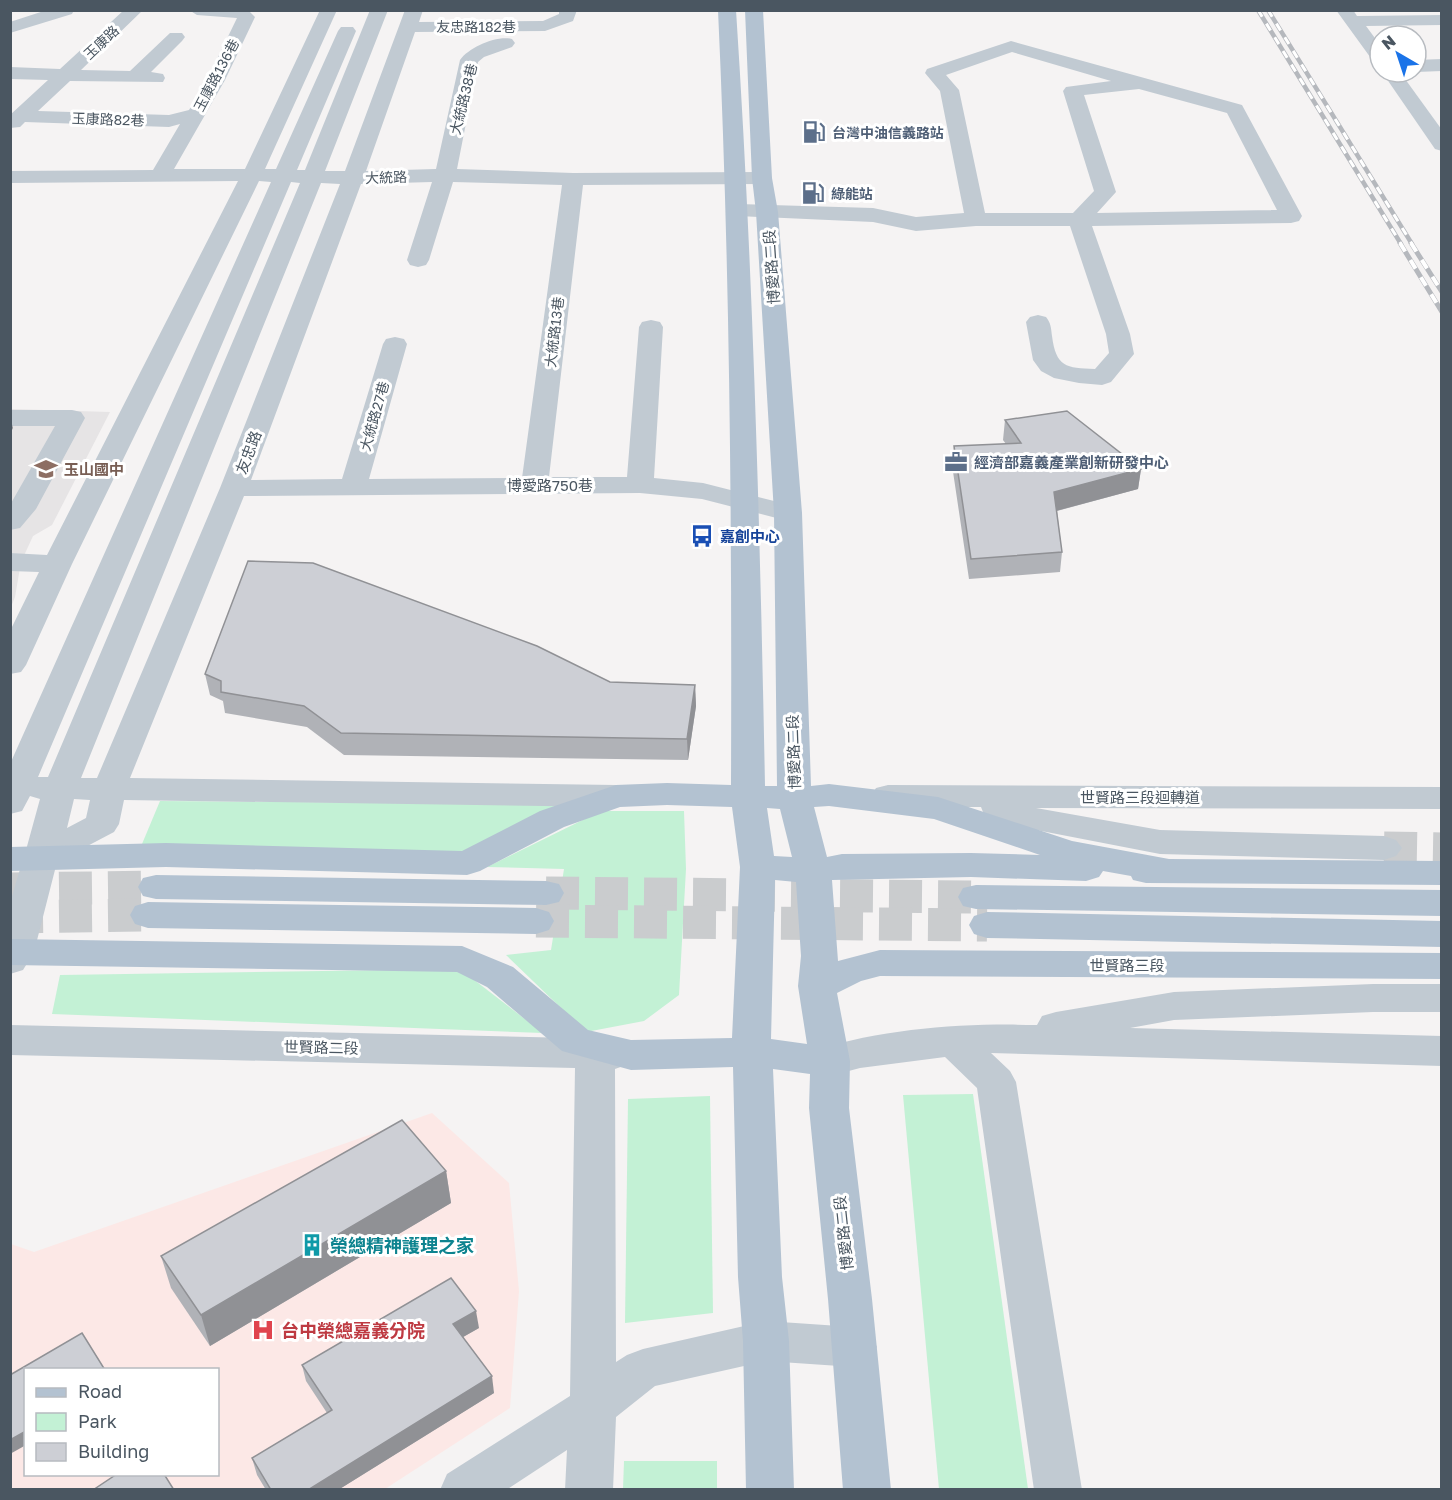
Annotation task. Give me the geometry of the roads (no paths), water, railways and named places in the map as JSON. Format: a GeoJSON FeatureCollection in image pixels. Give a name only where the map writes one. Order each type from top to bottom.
{"type":"FeatureCollection","features":[{"type":"Feature","properties":{"kind":"main road","name":"博愛路二段"},"geometry":{"type":"LineString","coordinates":[[728,10],[738,210],[746,502],[748,797],[758,867],[751,1052],[755,1093],[760,1277],[766,1341],[771,1490]]}},
{"type":"Feature","properties":{"kind":"main road","name":"博愛路二段"},"geometry":{"type":"LineString","coordinates":[[754,10],[762,178],[767,212],[788,513],[794,798],[813,871],[820,956],[817,986],[830,1060],[829,1108],[867,1490]]}},
{"type":"Feature","properties":{"kind":"main road"},"geometry":{"type":"LineString","coordinates":[[25,858],[166,855],[467,863],[552,819],[616,796],[667,794],[794,798],[839,796],[938,808],[1067,852],[1168,871]]}},
{"type":"Feature","properties":{"kind":"main road"},"geometry":{"type":"LineString","coordinates":[[758,867],[813,871],[843,866],[978,896],[1442,934]]}},
{"type":"Feature","properties":{"kind":"main road"},"geometry":{"type":"LineString","coordinates":[[978,896],[1168,871],[1442,873]]}},
{"type":"Feature","properties":{"kind":"main road"},"geometry":{"type":"LineString","coordinates":[[978,896],[1442,903]]}},
{"type":"Feature","properties":{"kind":"main road"},"geometry":{"type":"LineString","coordinates":[[152,901],[541,907]]}},
{"type":"Feature","properties":{"kind":"main road"},"geometry":{"type":"LineString","coordinates":[[12,955],[462,959],[500,977],[576,1041],[612,1054],[751,1052],[830,1060]]}},
{"type":"Feature","properties":{"kind":"main road","name":"世賢路三段"},"geometry":{"type":"LineString","coordinates":[[817,986],[849,971],[880,963],[1442,966]]}},
{"type":"Feature","properties":{"kind":"street"},"geometry":{"type":"LineString","coordinates":[[10,28],[66,10]]}},
{"type":"Feature","properties":{"kind":"street","name":"玉康路"},"geometry":{"type":"LineString","coordinates":[[16,120],[135,10]]}},
{"type":"Feature","properties":{"kind":"street","name":"玉康路136巷"},"geometry":{"type":"LineString","coordinates":[[160,176],[216,80],[246,17],[239,12],[197,10]]}},
{"type":"Feature","properties":{"kind":"street"},"geometry":{"type":"LineString","coordinates":[[10,664],[57,564],[252,175],[329,10]]}},
{"type":"Feature","properties":{"kind":"street"},"geometry":{"type":"LineString","coordinates":[[356,10],[13,792],[109,789],[616,796]]}},
{"type":"Feature","properties":{"kind":"street"},"geometry":{"type":"LineString","coordinates":[[12,955],[25,858],[60,789],[314,176],[379,10]]}},
{"type":"Feature","properties":{"kind":"street","name":"友忠路182巷"},"geometry":{"type":"LineString","coordinates":[[411,19],[545,26],[567,17],[568,10]]}},
{"type":"Feature","properties":{"kind":"street"},"geometry":{"type":"LineString","coordinates":[[1348,16],[1442,20]]}},
{"type":"Feature","properties":{"kind":"street"},"geometry":{"type":"LineString","coordinates":[[1348,16],[1368,42]]}},
{"type":"Feature","properties":{"kind":"street","name":"友忠路"},"geometry":{"type":"LineString","coordinates":[[25,858],[102,824],[109,789],[234,488],[353,178],[411,19]]}},
{"type":"Feature","properties":{"kind":"street"},"geometry":{"type":"LineString","coordinates":[[135,77],[176,37]]}},
{"type":"Feature","properties":{"kind":"street","name":"大統路38巷"},"geometry":{"type":"LineString","coordinates":[[445,175],[469,60],[484,51],[506,43]]}},
{"type":"Feature","properties":{"kind":"street"},"geometry":{"type":"LineString","coordinates":[[738,210],[873,215],[916,224],[976,219],[1079,220],[1291,216],[1235,109],[1011,46],[934,73],[950,90],[976,219]]}},
{"type":"Feature","properties":{"kind":"street"},"geometry":{"type":"LineString","coordinates":[[10,73],[67,74]]}},
{"type":"Feature","properties":{"kind":"street","name":"玉康路"},"geometry":{"type":"LineString","coordinates":[[67,74],[156,78]]}},
{"type":"Feature","properties":{"kind":"street"},"geometry":{"type":"LineString","coordinates":[[1079,220],[1105,192],[1073,91],[1139,83]]}},
{"type":"Feature","properties":{"kind":"street"},"geometry":{"type":"LineString","coordinates":[[1399,84],[1442,145]]}},
{"type":"Feature","properties":{"kind":"street","name":"玉康路82巷"},"geometry":{"type":"LineString","coordinates":[[16,120],[169,121],[195,114]]}},
{"type":"Feature","properties":{"kind":"street","name":"大統路"},"geometry":{"type":"LineString","coordinates":[[10,177],[252,175],[353,178],[445,175],[573,179],[762,178]]}},
{"type":"Feature","properties":{"kind":"street"},"geometry":{"type":"LineString","coordinates":[[418,260],[445,175]]}},
{"type":"Feature","properties":{"kind":"street","name":"大統路13巷"},"geometry":{"type":"LineString","coordinates":[[535,484],[573,179]]}},
{"type":"Feature","properties":{"kind":"street"},"geometry":{"type":"LineString","coordinates":[[1038,322],[1044,358],[1052,368],[1076,376],[1102,376],[1122,354],[1118,334],[1079,220]]}},
{"type":"Feature","properties":{"kind":"street"},"geometry":{"type":"LineString","coordinates":[[640,485],[651,327]]}},
{"type":"Feature","properties":{"kind":"street","name":"大統路27巷"},"geometry":{"type":"LineString","coordinates":[[353,488],[395,344]]}},
{"type":"Feature","properties":{"kind":"street"},"geometry":{"type":"LineString","coordinates":[[10,418],[72,418],[22,509],[10,522]]}},
{"type":"Feature","properties":{"kind":"street","name":"博愛路750巷"},"geometry":{"type":"LineString","coordinates":[[234,488],[640,485],[704,491],[788,513]]}},
{"type":"Feature","properties":{"kind":"street"},"geometry":{"type":"LineString","coordinates":[[10,562],[57,564]]}},
{"type":"Feature","properties":{"kind":"street","name":"世賢路三段迴轉道"},"geometry":{"type":"LineString","coordinates":[[839,796],[1442,798]]}},
{"type":"Feature","properties":{"kind":"street"},"geometry":{"type":"LineString","coordinates":[[955,796],[1030,818],[1160,842],[1384,848]]}},
{"type":"Feature","properties":{"kind":"street"},"geometry":{"type":"LineString","coordinates":[[830,1060],[860,1053],[965,1040],[1174,1006],[1373,998],[1442,999]]}},
{"type":"Feature","properties":{"kind":"street","name":"世賢路二段"},"geometry":{"type":"LineString","coordinates":[[10,1040],[612,1054]]}},
{"type":"Feature","properties":{"kind":"street"},"geometry":{"type":"LineString","coordinates":[[965,1040],[1442,1051]]}},
{"type":"Feature","properties":{"kind":"street"},"geometry":{"type":"LineString","coordinates":[[965,1040],[996,1082],[1058,1490]]}},
{"type":"Feature","properties":{"kind":"street"},"geometry":{"type":"LineString","coordinates":[[589,1490],[593,1407],[596,1080],[612,1054]]}},
{"type":"Feature","properties":{"kind":"street"},"geometry":{"type":"LineString","coordinates":[[464,1490],[593,1407],[643,1369],[766,1341],[854,1347]]}},
{"type":"Feature","properties":{"kind":"tunnel"},"geometry":{"type":"LineString","coordinates":[[1384,848],[1442,849]]}},
{"type":"Feature","properties":{"kind":"tunnel"},"geometry":{"type":"LineString","coordinates":[[10,889],[156,887]]}},
{"type":"Feature","properties":{"kind":"tunnel"},"geometry":{"type":"LineString","coordinates":[[546,893],[976,897]]}},
{"type":"Feature","properties":{"kind":"tunnel"},"geometry":{"type":"LineString","coordinates":[[10,917],[148,915]]}},
{"type":"Feature","properties":{"kind":"tunnel"},"geometry":{"type":"LineString","coordinates":[[536,921],[987,925]]}},
{"type":"Feature","properties":{"kind":"railway"},"geometry":{"type":"LineString","coordinates":[[1258,10],[1401,244]]}},
{"type":"Feature","properties":{"kind":"railway"},"geometry":{"type":"LineString","coordinates":[[1268,10],[1412,244]]}},
{"type":"Feature","properties":{"kind":"railway"},"geometry":{"type":"LineString","coordinates":[[1400,243],[1442,312]]}},
{"type":"Feature","properties":{"kind":"railway"},"geometry":{"type":"LineString","coordinates":[[1411,243],[1442,292]]}},
{"type":"Feature","properties":{"kind":"place","name":"台灣中油信義路站"},"geometry":{"type":"Point","coordinates":[814,132]}},
{"type":"Feature","properties":{"kind":"place","name":"綠能站"},"geometry":{"type":"Point","coordinates":[813,193]}},
{"type":"Feature","properties":{"kind":"place","name":"經濟部嘉義產業創新研發中心"},"geometry":{"type":"Point","coordinates":[956,462]}},
{"type":"Feature","properties":{"kind":"place","name":"玉山國中"},"geometry":{"type":"Point","coordinates":[46,469]}},
{"type":"Feature","properties":{"kind":"place","name":"嘉創中心"},"geometry":{"type":"Point","coordinates":[702,536]}},
{"type":"Feature","properties":{"kind":"place","name":"榮總精神護理之家"},"geometry":{"type":"Point","coordinates":[312,1245]}},
{"type":"Feature","properties":{"kind":"place","name":"台中榮總嘉義分院"},"geometry":{"type":"Point","coordinates":[263,1330]}}]}
